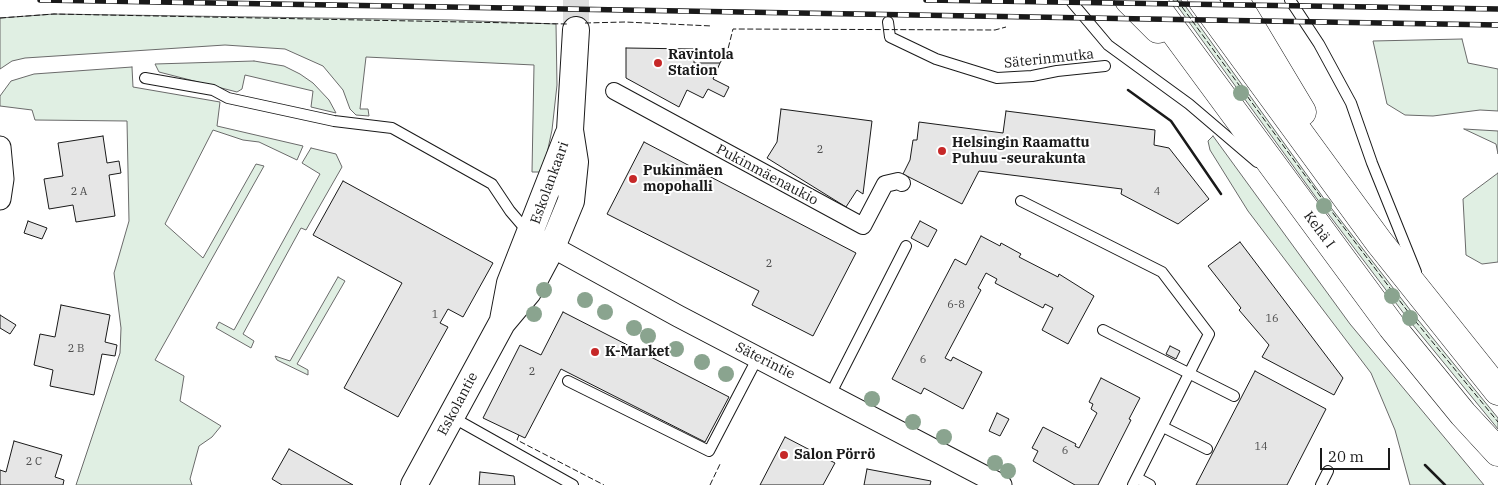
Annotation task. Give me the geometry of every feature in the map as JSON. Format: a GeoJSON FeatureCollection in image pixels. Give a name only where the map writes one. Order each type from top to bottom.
{"type":"FeatureCollection","features":[{"type":"Feature","properties":{"kind":"highway"},"geometry":{"type":"LineString","coordinates":[[1129,0],[1206,78]]}},
{"type":"Feature","properties":{"kind":"highway","name":"Kehä I"},"geometry":{"type":"LineString","coordinates":[[1151,0],[1206,78],[1392,327],[1463,414],[1498,452]]}},
{"type":"Feature","properties":{"kind":"highway"},"geometry":{"type":"LineString","coordinates":[[1202,0],[1379,242],[1498,391]]}},
{"type":"Feature","properties":{"kind":"highway"},"geometry":{"type":"LineString","coordinates":[[1235,0],[1379,242]]}},
{"type":"Feature","properties":{"kind":"street","name":"Eskolankaari"},"geometry":{"type":"LineString","coordinates":[[542,241],[571,201],[575,162],[570,130],[576,30]]}},
{"type":"Feature","properties":{"kind":"street","name":"Pukinmäenaukio"},"geometry":{"type":"LineString","coordinates":[[614,92],[863,226],[885,184],[898,181],[902,184]]}},
{"type":"Feature","properties":{"kind":"street"},"geometry":{"type":"LineString","coordinates":[[0,147],[3,180],[0,199]]}},
{"type":"Feature","properties":{"kind":"street","name":"Eskolantie"},"geometry":{"type":"LineString","coordinates":[[414,485],[502,323],[528,292],[542,241]]}},
{"type":"Feature","properties":{"kind":"street","name":"Säterintie"},"geometry":{"type":"LineString","coordinates":[[542,241],[830,394],[966,477],[1001,485]]}},
{"type":"Feature","properties":{"kind":"lane"},"geometry":{"type":"LineString","coordinates":[[1070,0],[1108,44],[1189,104],[1288,189]]}},
{"type":"Feature","properties":{"kind":"lane"},"geometry":{"type":"LineString","coordinates":[[1290,0],[1319,44],[1351,103],[1372,163],[1429,305]]}},
{"type":"Feature","properties":{"kind":"lane","name":"Säterinmutka"},"geometry":{"type":"LineString","coordinates":[[888,26],[890,37],[936,59],[997,78],[1032,76],[1057,71],[1105,66]]}},
{"type":"Feature","properties":{"kind":"lane"},"geometry":{"type":"LineString","coordinates":[[145,78],[213,90],[228,98],[334,121],[392,128],[492,184],[510,211],[542,241]]}},
{"type":"Feature","properties":{"kind":"lane"},"geometry":{"type":"LineString","coordinates":[[1021,201],[1162,272],[1209,334],[1135,482],[1150,485]]}},
{"type":"Feature","properties":{"kind":"lane"},"geometry":{"type":"LineString","coordinates":[[830,394],[906,246]]}},
{"type":"Feature","properties":{"kind":"lane"},"geometry":{"type":"LineString","coordinates":[[1102,330],[1234,396]]}},
{"type":"Feature","properties":{"kind":"lane"},"geometry":{"type":"LineString","coordinates":[[568,382],[709,450],[758,357]]}},
{"type":"Feature","properties":{"kind":"lane"},"geometry":{"type":"LineString","coordinates":[[451,417],[573,485]]}},
{"type":"Feature","properties":{"kind":"lane"},"geometry":{"type":"LineString","coordinates":[[1163,427],[1207,449]]}},
{"type":"Feature","properties":{"kind":"lane"},"geometry":{"type":"LineString","coordinates":[[1321,485],[1328,472]]}},
{"type":"Feature","properties":{"kind":"green space"},"geometry":{"type":"Polygon","coordinates":[[[1173,0],[1181,0],[1325,200],[1414,315],[1498,418],[1498,429],[1408,319],[1320,203],[1173,0]]]}},
{"type":"Feature","properties":{"kind":"green space"},"geometry":{"type":"Polygon","coordinates":[[[54,14],[452,20],[556,24],[557,85],[552,130],[543,172],[532,172],[534,65],[366,57],[360,109],[368,109],[369,116],[356,115],[350,109],[343,90],[323,66],[285,49],[225,45],[25,58],[12,61],[0,69],[0,18],[54,14]]]}},
{"type":"Feature","properties":{"kind":"green space"},"geometry":{"type":"Polygon","coordinates":[[[1462,39],[1468,63],[1498,69],[1498,111],[1480,110],[1433,116],[1405,115],[1387,104],[1373,41],[1462,39]]]}},
{"type":"Feature","properties":{"kind":"green space"},"geometry":{"type":"Polygon","coordinates":[[[254,61],[284,66],[300,74],[313,83],[329,100],[336,113],[311,107],[313,91],[245,75],[242,89],[237,92],[159,72],[155,64],[254,61]]]}},
{"type":"Feature","properties":{"kind":"green space"},"geometry":{"type":"Polygon","coordinates":[[[132,67],[133,87],[220,102],[217,126],[303,146],[297,160],[259,142],[243,140],[213,130],[165,224],[203,258],[256,164],[264,166],[155,360],[184,376],[180,401],[221,426],[212,437],[199,446],[190,479],[192,485],[76,485],[120,353],[121,328],[114,273],[129,221],[127,121],[35,120],[32,110],[0,106],[0,96],[11,81],[34,74],[132,67]]]}},
{"type":"Feature","properties":{"kind":"green space"},"geometry":{"type":"Polygon","coordinates":[[[1464,129],[1498,131],[1498,154],[1496,144],[1464,129]]]}},
{"type":"Feature","properties":{"kind":"green space"},"geometry":{"type":"Polygon","coordinates":[[[1213,136],[1350,324],[1484,485],[1410,485],[1395,430],[1371,373],[1248,211],[1210,150],[1208,141],[1213,136]]]}},
{"type":"Feature","properties":{"kind":"green space"},"geometry":{"type":"Polygon","coordinates":[[[311,148],[336,154],[342,167],[306,230],[301,228],[243,334],[254,341],[251,348],[216,328],[219,322],[234,330],[320,174],[302,163],[311,148]]]}},
{"type":"Feature","properties":{"kind":"green space"},"geometry":{"type":"Polygon","coordinates":[[[1498,173],[1498,262],[1482,264],[1466,255],[1463,199],[1498,173]]]}},
{"type":"Feature","properties":{"kind":"green space"},"geometry":{"type":"Polygon","coordinates":[[[338,277],[345,281],[297,364],[308,370],[308,375],[277,360],[275,356],[290,361],[338,277]]]}},
{"type":"Feature","properties":{"kind":"building"},"geometry":{"type":"Polygon","coordinates":[[[626,48],[694,49],[694,63],[720,63],[713,79],[729,87],[724,97],[708,89],[703,98],[687,90],[679,107],[626,78],[626,48]]]}},
{"type":"Feature","properties":{"kind":"building"},"geometry":{"type":"Polygon","coordinates":[[[781,109],[872,121],[863,194],[857,190],[846,207],[767,158],[777,142],[781,109]]]}},
{"type":"Feature","properties":{"kind":"building"},"geometry":{"type":"Polygon","coordinates":[[[1006,111],[1155,130],[1154,145],[1169,148],[1209,199],[1178,224],[1121,194],[1122,189],[979,171],[962,204],[903,174],[910,160],[913,140],[917,140],[919,122],[1003,133],[1006,111]]]}},
{"type":"Feature","properties":{"kind":"building"},"geometry":{"type":"Polygon","coordinates":[[[103,136],[107,163],[119,161],[121,173],[109,175],[115,216],[76,222],[73,205],[49,209],[44,179],[63,176],[58,143],[103,136]]]}},
{"type":"Feature","properties":{"kind":"building"},"geometry":{"type":"Polygon","coordinates":[[[644,142],[856,253],[813,336],[752,305],[759,291],[607,214],[644,142]]]}},
{"type":"Feature","properties":{"kind":"building"},"geometry":{"type":"Polygon","coordinates":[[[343,181],[493,263],[463,317],[448,309],[440,323],[448,327],[398,417],[344,388],[402,283],[313,235],[343,181]]]}},
{"type":"Feature","properties":{"kind":"building"},"geometry":{"type":"Polygon","coordinates":[[[28,221],[47,228],[42,239],[24,233],[28,221]]]}},
{"type":"Feature","properties":{"kind":"building"},"geometry":{"type":"Polygon","coordinates":[[[920,221],[937,230],[928,247],[911,238],[920,221]]]}},
{"type":"Feature","properties":{"kind":"building"},"geometry":{"type":"Polygon","coordinates":[[[981,236],[1000,246],[1001,243],[1021,254],[1019,257],[1058,277],[1059,274],[1094,296],[1068,344],[1042,330],[1053,308],[1045,304],[1043,308],[995,283],[997,279],[986,273],[978,288],[981,290],[945,358],[951,361],[953,357],[982,372],[963,409],[924,388],[921,394],[892,379],[955,259],[966,265],[981,236]]]}},
{"type":"Feature","properties":{"kind":"building"},"geometry":{"type":"Polygon","coordinates":[[[1240,242],[1343,378],[1334,395],[1262,357],[1269,345],[1239,310],[1241,308],[1208,266],[1240,242]]]}},
{"type":"Feature","properties":{"kind":"building"},"geometry":{"type":"Polygon","coordinates":[[[61,305],[110,315],[105,342],[117,345],[115,356],[102,354],[94,395],[50,386],[53,370],[34,365],[40,334],[55,337],[61,305]]]}},
{"type":"Feature","properties":{"kind":"building"},"geometry":{"type":"Polygon","coordinates":[[[563,312],[729,397],[705,442],[561,369],[525,438],[483,418],[520,345],[541,355],[563,312]]]}},
{"type":"Feature","properties":{"kind":"building"},"geometry":{"type":"Polygon","coordinates":[[[0,315],[16,325],[10,334],[0,328],[0,315]]]}},
{"type":"Feature","properties":{"kind":"building"},"geometry":{"type":"Polygon","coordinates":[[[1170,346],[1180,351],[1176,359],[1166,354],[1170,346]]]}},
{"type":"Feature","properties":{"kind":"building"},"geometry":{"type":"Polygon","coordinates":[[[1255,371],[1326,409],[1287,485],[1196,485],[1255,371]]]}},
{"type":"Feature","properties":{"kind":"building"},"geometry":{"type":"Polygon","coordinates":[[[1101,378],[1140,398],[1098,485],[1075,485],[1033,461],[1038,451],[1032,448],[1043,427],[1076,444],[1075,446],[1079,448],[1097,413],[1091,409],[1093,404],[1089,402],[1101,378]]]}},
{"type":"Feature","properties":{"kind":"building"},"geometry":{"type":"Polygon","coordinates":[[[997,413],[1009,419],[1000,436],[989,431],[997,413]]]}},
{"type":"Feature","properties":{"kind":"building"},"geometry":{"type":"Polygon","coordinates":[[[785,437],[835,463],[823,485],[760,485],[785,437]]]}},
{"type":"Feature","properties":{"kind":"building"},"geometry":{"type":"Polygon","coordinates":[[[14,441],[62,455],[55,477],[64,480],[63,485],[0,485],[0,470],[6,472],[14,441]]]}},
{"type":"Feature","properties":{"kind":"building"},"geometry":{"type":"Polygon","coordinates":[[[289,449],[353,485],[282,485],[272,479],[289,449]]]}},
{"type":"Feature","properties":{"kind":"building"},"geometry":{"type":"Polygon","coordinates":[[[867,469],[931,481],[930,485],[864,485],[867,469]]]}},
{"type":"Feature","properties":{"kind":"building"},"geometry":{"type":"Polygon","coordinates":[[[480,472],[514,476],[515,485],[479,485],[480,472]]]}},
{"type":"Feature","properties":{"kind":"tunnel"},"geometry":{"type":"LineString","coordinates":[[576,0],[576,30]]}},
{"type":"Feature","properties":{"kind":"railway"},"geometry":{"type":"LineString","coordinates":[[40,0],[1498,25]]}},
{"type":"Feature","properties":{"kind":"railway"},"geometry":{"type":"LineString","coordinates":[[926,0],[1498,9]]}},
{"type":"Feature","properties":{"kind":"fence"},"geometry":{"type":"LineString","coordinates":[[1177,0],[1323,200],[1412,317],[1498,422]]}},
{"type":"Feature","properties":{"kind":"fence"},"geometry":{"type":"LineString","coordinates":[[0,18],[54,14],[567,24]]}},
{"type":"Feature","properties":{"kind":"fence"},"geometry":{"type":"LineString","coordinates":[[585,23],[625,22],[712,26]]}},
{"type":"Feature","properties":{"kind":"fence"},"geometry":{"type":"LineString","coordinates":[[720,63],[728,49],[733,29],[995,30],[1006,27]]}},
{"type":"Feature","properties":{"kind":"fence"},"geometry":{"type":"LineString","coordinates":[[1128,90],[1171,121],[1220,192]]}},
{"type":"Feature","properties":{"kind":"fence"},"geometry":{"type":"LineString","coordinates":[[519,435],[517,440],[604,485]]}},
{"type":"Feature","properties":{"kind":"fence"},"geometry":{"type":"LineString","coordinates":[[710,485],[721,462]]}},
{"type":"Feature","properties":{"kind":"wall"},"geometry":{"type":"LineString","coordinates":[[1128,90],[1171,121],[1221,194]]}},
{"type":"Feature","properties":{"kind":"wall"},"geometry":{"type":"LineString","coordinates":[[1425,465],[1445,485]]}},
{"type":"Feature","properties":{"kind":"place","name":"Ravintola Station"},"geometry":{"type":"Point","coordinates":[658,63]}},
{"type":"Feature","properties":{"kind":"place","name":"Helsingin Raamattu Puhuu -seurakunta"},"geometry":{"type":"Point","coordinates":[942,151]}},
{"type":"Feature","properties":{"kind":"place","name":"Pukinmäen mopohalli"},"geometry":{"type":"Point","coordinates":[633,179]}},
{"type":"Feature","properties":{"kind":"place","name":"K-Market"},"geometry":{"type":"Point","coordinates":[595,352]}},
{"type":"Feature","properties":{"kind":"place","name":"Salon Pörrö"},"geometry":{"type":"Point","coordinates":[784,455]}}]}
